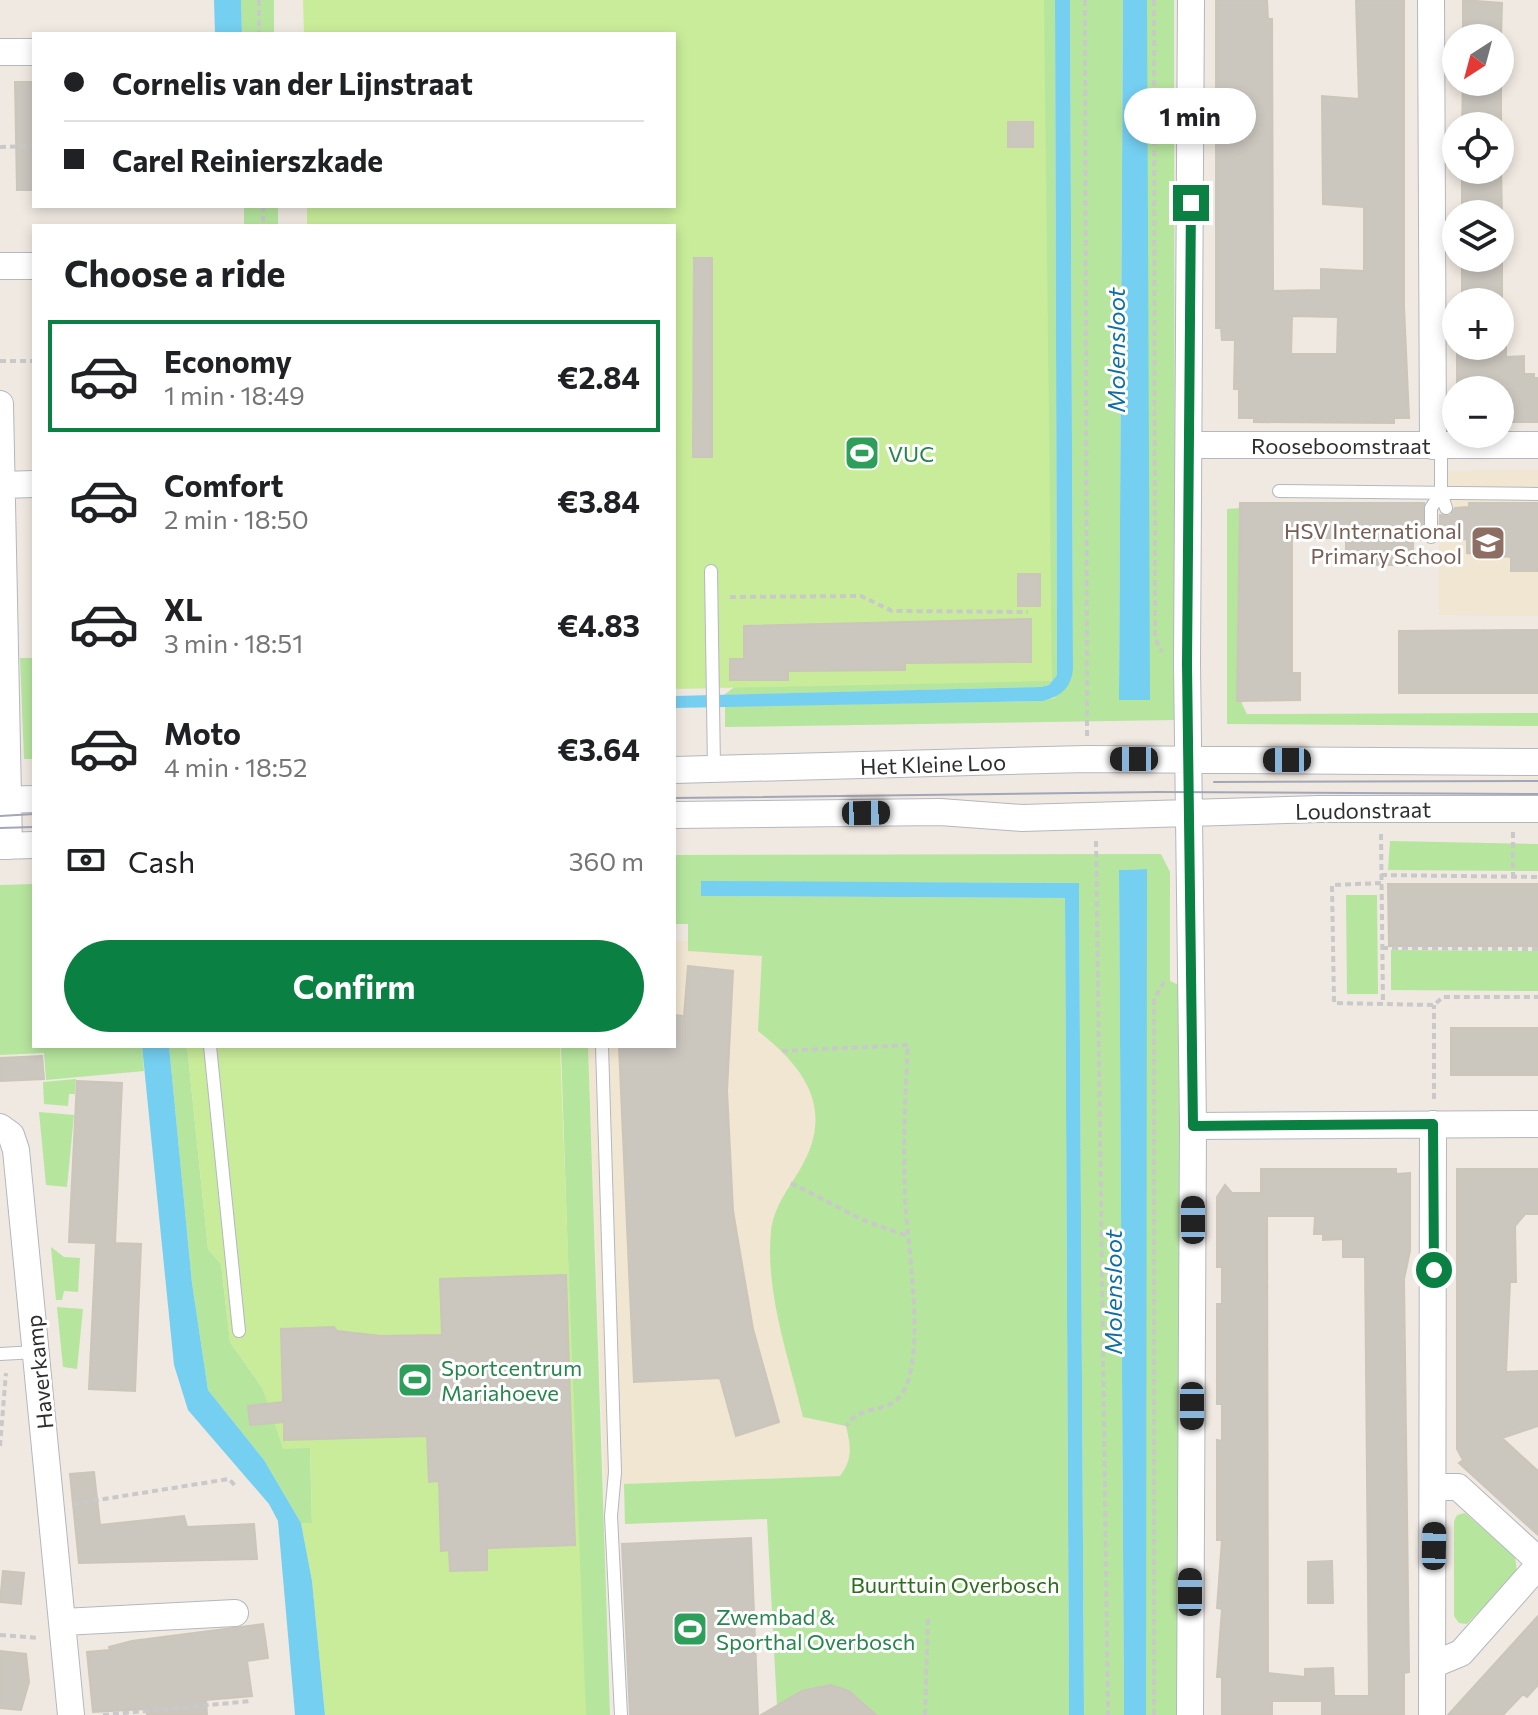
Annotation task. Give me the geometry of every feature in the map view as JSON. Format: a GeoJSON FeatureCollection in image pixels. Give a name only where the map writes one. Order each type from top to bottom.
{"type":"FeatureCollection","features":[{"type":"Feature","properties":{"kind":"street"},"geometry":{"type":"LineString","coordinates":[[1190,1715],[1193,1126],[1187,664],[1191,445],[1191,0]]}},
{"type":"Feature","properties":{"kind":"street"},"geometry":{"type":"LineString","coordinates":[[1431,0],[1437,445]]}},
{"type":"Feature","properties":{"kind":"street"},"geometry":{"type":"LineString","coordinates":[[0,52],[32,52]]}},
{"type":"Feature","properties":{"kind":"street"},"geometry":{"type":"LineString","coordinates":[[0,266],[32,266]]}},
{"type":"Feature","properties":{"kind":"street"},"geometry":{"type":"LineString","coordinates":[[0,404],[4,800],[14,846]]}},
{"type":"Feature","properties":{"kind":"street","name":"Rooseboomstraat"},"geometry":{"type":"LineString","coordinates":[[1191,445],[1538,445]]}},
{"type":"Feature","properties":{"kind":"street"},"geometry":{"type":"LineString","coordinates":[[1,485],[32,484]]}},
{"type":"Feature","properties":{"kind":"street","name":"Het Kleine Loo"},"geometry":{"type":"LineString","coordinates":[[1188,759],[676,770],[676,815],[940,812],[1022,818],[1188,815]]}},
{"type":"Feature","properties":{"kind":"street"},"geometry":{"type":"LineString","coordinates":[[1188,759],[1538,762]]}},
{"type":"Feature","properties":{"kind":"street"},"geometry":{"type":"LineString","coordinates":[[4,800],[32,799]]}},
{"type":"Feature","properties":{"kind":"street","name":"Loudonstraat"},"geometry":{"type":"LineString","coordinates":[[1188,815],[1319,809],[1538,809]]}},
{"type":"Feature","properties":{"kind":"street"},"geometry":{"type":"LineString","coordinates":[[1432,1715],[1433,1124]]}},
{"type":"Feature","properties":{"kind":"street"},"geometry":{"type":"LineString","coordinates":[[1193,1126],[1538,1124]]}},
{"type":"Feature","properties":{"kind":"street","name":"Haverkamp"},"geometry":{"type":"LineString","coordinates":[[0,1127],[11,1135],[16,1150],[71,1715]]}},
{"type":"Feature","properties":{"kind":"street"},"geometry":{"type":"LineString","coordinates":[[1434,1487],[1458,1487],[1538,1560]]}},
{"type":"Feature","properties":{"kind":"street"},"geometry":{"type":"LineString","coordinates":[[1432,1665],[1461,1653],[1538,1566]]}},
{"type":"Feature","properties":{"kind":"street"},"geometry":{"type":"LineString","coordinates":[[64,1631],[235,1613]]}},
{"type":"Feature","properties":{"kind":"lane"},"geometry":{"type":"LineString","coordinates":[[1437,445],[1441,493],[1446,508]]}},
{"type":"Feature","properties":{"kind":"lane"},"geometry":{"type":"LineString","coordinates":[[1279,491],[1538,494]]}},
{"type":"Feature","properties":{"kind":"lane"},"geometry":{"type":"LineString","coordinates":[[1431,537],[1431,508],[1441,493]]}},
{"type":"Feature","properties":{"kind":"lane"},"geometry":{"type":"LineString","coordinates":[[711,571],[714,768]]}},
{"type":"Feature","properties":{"kind":"lane"},"geometry":{"type":"LineString","coordinates":[[210,1048],[239,1331]]}},
{"type":"Feature","properties":{"kind":"lane"},"geometry":{"type":"LineString","coordinates":[[602,1048],[615,1472],[611,1516],[621,1715]]}},
{"type":"Feature","properties":{"kind":"lane"},"geometry":{"type":"LineString","coordinates":[[4,1354],[36,1352]]}},
{"type":"Feature","properties":{"kind":"path"},"geometry":{"type":"LineString","coordinates":[[259,0],[259,32]]}},
{"type":"Feature","properties":{"kind":"path"},"geometry":{"type":"LineString","coordinates":[[1085,0],[1086,759]]}},
{"type":"Feature","properties":{"kind":"path"},"geometry":{"type":"LineString","coordinates":[[1154,0],[1155,638],[1160,651],[1187,664]]}},
{"type":"Feature","properties":{"kind":"path"},"geometry":{"type":"LineString","coordinates":[[0,147],[32,146]]}},
{"type":"Feature","properties":{"kind":"path"},"geometry":{"type":"LineString","coordinates":[[0,361],[32,361]]}},
{"type":"Feature","properties":{"kind":"path"},"geometry":{"type":"LineString","coordinates":[[711,597],[861,596],[892,611],[1028,612]]}},
{"type":"Feature","properties":{"kind":"path"},"geometry":{"type":"LineString","coordinates":[[1096,816],[1108,1715]]}},
{"type":"Feature","properties":{"kind":"path"},"geometry":{"type":"LineString","coordinates":[[1513,831],[1513,879]]}},
{"type":"Feature","properties":{"kind":"path"},"geometry":{"type":"LineString","coordinates":[[1381,832],[1383,1003]]}},
{"type":"Feature","properties":{"kind":"path"},"geometry":{"type":"LineString","coordinates":[[1381,875],[1538,877]]}},
{"type":"Feature","properties":{"kind":"path"},"geometry":{"type":"LineString","coordinates":[[1381,883],[1332,885],[1334,1003],[1434,1005],[1443,997],[1538,997]]}},
{"type":"Feature","properties":{"kind":"path"},"geometry":{"type":"LineString","coordinates":[[1382,948],[1538,949]]}},
{"type":"Feature","properties":{"kind":"path"},"geometry":{"type":"LineString","coordinates":[[1154,1715],[1154,999],[1168,973]]}},
{"type":"Feature","properties":{"kind":"path"},"geometry":{"type":"LineString","coordinates":[[1433,1124],[1434,1005]]}},
{"type":"Feature","properties":{"kind":"path"},"geometry":{"type":"LineString","coordinates":[[782,1051],[908,1045],[904,1157],[914,1337],[909,1377],[897,1400],[854,1414],[846,1426]]}},
{"type":"Feature","properties":{"kind":"path"},"geometry":{"type":"LineString","coordinates":[[791,1183],[863,1220],[907,1236]]}},
{"type":"Feature","properties":{"kind":"path"},"geometry":{"type":"LineString","coordinates":[[0,1443],[4,1354]]}},
{"type":"Feature","properties":{"kind":"path"},"geometry":{"type":"LineString","coordinates":[[51,1507],[229,1479],[237,1488]]}},
{"type":"Feature","properties":{"kind":"path"},"geometry":{"type":"LineString","coordinates":[[925,1715],[928,1617]]}},
{"type":"Feature","properties":{"kind":"path"},"geometry":{"type":"LineString","coordinates":[[0,1635],[64,1631]]}},
{"type":"Feature","properties":{"kind":"path"},"geometry":{"type":"LineString","coordinates":[[103,1715],[251,1701]]}},
{"type":"Feature","properties":{"kind":"shaded area","name":"HSV International Primary School"},"geometry":{"type":"Polygon","coordinates":[[[1538,470],[1538,616],[1439,615],[1439,471],[1538,470]]]}},
{"type":"Feature","properties":{"kind":"shaded area"},"geometry":{"type":"Polygon","coordinates":[[[688,923],[1021,923],[1027,1470],[605,1486],[588,1048],[676,1048],[676,941],[688,941],[688,923]]]}},
{"type":"Feature","properties":{"kind":"green space"},"geometry":{"type":"Polygon","coordinates":[[[241,0],[274,0],[274,32],[242,32],[241,0]]]}},
{"type":"Feature","properties":{"kind":"green space","name":"VUC"},"geometry":{"type":"Polygon","coordinates":[[[303,0],[1044,0],[1052,681],[676,689],[676,224],[307,224],[307,208],[676,208],[676,32],[304,32],[303,0]]]}},
{"type":"Feature","properties":{"kind":"green space"},"geometry":{"type":"Polygon","coordinates":[[[1014,0],[1055,0],[1057,675],[1049,685],[1041,687],[724,695],[737,685],[1014,0]]]}},
{"type":"Feature","properties":{"kind":"green space"},"geometry":{"type":"Polygon","coordinates":[[[1070,0],[1123,0],[1119,700],[1147,0],[1174,0],[1175,720],[725,727],[725,706],[1042,701],[1054,698],[1073,669],[1070,0]]]}},
{"type":"Feature","properties":{"kind":"green space"},"geometry":{"type":"Polygon","coordinates":[[[244,208],[278,208],[278,224],[244,224],[244,208]]]}},
{"type":"Feature","properties":{"kind":"green space"},"geometry":{"type":"Polygon","coordinates":[[[1241,508],[1242,704],[1247,714],[1538,713],[1538,726],[1227,724],[1227,509],[1241,508]]]}},
{"type":"Feature","properties":{"kind":"green space"},"geometry":{"type":"Polygon","coordinates":[[[20,658],[32,658],[32,759],[24,759],[20,658]]]}},
{"type":"Feature","properties":{"kind":"green space"},"geometry":{"type":"Polygon","coordinates":[[[1390,841],[1538,844],[1538,871],[1388,870],[1390,841]]]}},
{"type":"Feature","properties":{"kind":"green space","name":"Buurttuin Overbosch"},"geometry":{"type":"Polygon","coordinates":[[[1161,854],[1170,872],[1170,981],[1181,986],[1179,1715],[1146,1715],[1146,869],[1119,870],[1124,1715],[1084,1715],[1079,883],[701,882],[702,896],[1065,898],[1069,1715],[871,1715],[852,1693],[840,1688],[815,1688],[777,1706],[767,1519],[625,1524],[624,1484],[840,1476],[850,1452],[846,1426],[803,1417],[780,1325],[772,1278],[771,1231],[775,1214],[810,1150],[815,1130],[811,1094],[791,1061],[758,1031],[762,956],[688,951],[688,924],[676,924],[676,855],[1161,854]]]}},
{"type":"Feature","properties":{"kind":"green space"},"geometry":{"type":"Polygon","coordinates":[[[32,884],[32,1048],[142,1048],[144,1071],[46,1080],[44,1053],[0,1055],[0,885],[32,884]]]}},
{"type":"Feature","properties":{"kind":"green space"},"geometry":{"type":"Polygon","coordinates":[[[1346,895],[1377,895],[1378,994],[1347,994],[1346,895]]]}},
{"type":"Feature","properties":{"kind":"green space"},"geometry":{"type":"Polygon","coordinates":[[[1391,950],[1538,951],[1538,991],[1391,990],[1391,950]]]}},
{"type":"Feature","properties":{"kind":"green space"},"geometry":{"type":"Polygon","coordinates":[[[169,1048],[187,1048],[208,1249],[221,1264],[230,1342],[263,1389],[273,1416],[310,1448],[312,1524],[301,1523],[264,1460],[208,1390],[192,1283],[169,1048]]]}},
{"type":"Feature","properties":{"kind":"green space","name":"Sportcentrum Mariahoeve"},"geometry":{"type":"Polygon","coordinates":[[[187,1048],[560,1048],[586,1715],[325,1715],[312,1581],[301,1523],[312,1523],[310,1448],[283,1449],[263,1389],[230,1342],[221,1264],[208,1249],[187,1048]]]}},
{"type":"Feature","properties":{"kind":"green space"},"geometry":{"type":"Polygon","coordinates":[[[561,1048],[588,1048],[610,1715],[583,1715],[561,1048]]]}},
{"type":"Feature","properties":{"kind":"green space"},"geometry":{"type":"Polygon","coordinates":[[[76,1079],[75,1094],[69,1094],[68,1106],[44,1104],[43,1082],[76,1079]]]}},
{"type":"Feature","properties":{"kind":"green space"},"geometry":{"type":"Polygon","coordinates":[[[39,1112],[74,1115],[67,1187],[46,1185],[39,1112]]]}},
{"type":"Feature","properties":{"kind":"green space"},"geometry":{"type":"Polygon","coordinates":[[[51,1247],[64,1257],[80,1258],[78,1292],[64,1291],[62,1300],[56,1300],[51,1247]]]}},
{"type":"Feature","properties":{"kind":"green space"},"geometry":{"type":"Polygon","coordinates":[[[57,1307],[83,1309],[77,1369],[63,1367],[57,1307]]]}},
{"type":"Feature","properties":{"kind":"green space"},"geometry":{"type":"Polygon","coordinates":[[[1465,1513],[1515,1557],[1517,1572],[1467,1624],[1459,1623],[1454,1616],[1454,1521],[1457,1515],[1465,1513]]]}},
{"type":"Feature","properties":{"kind":"water"},"geometry":{"type":"Polygon","coordinates":[[[214,0],[241,0],[242,32],[215,32],[214,0]]]}},
{"type":"Feature","properties":{"kind":"water"},"geometry":{"type":"Polygon","coordinates":[[[1055,0],[1070,0],[1073,669],[1070,681],[1060,694],[1043,701],[676,708],[676,696],[1041,687],[1049,685],[1057,675],[1055,0]]]}},
{"type":"Feature","properties":{"kind":"water"},"geometry":{"type":"Polygon","coordinates":[[[1123,0],[1147,0],[1150,700],[1119,700],[1123,0]]]}},
{"type":"Feature","properties":{"kind":"water"},"geometry":{"type":"Polygon","coordinates":[[[1147,869],[1146,1715],[1124,1715],[1119,870],[1147,869]]]}},
{"type":"Feature","properties":{"kind":"water"},"geometry":{"type":"Polygon","coordinates":[[[701,881],[1079,883],[1084,1715],[1069,1715],[1065,898],[701,896],[701,881]]]}},
{"type":"Feature","properties":{"kind":"water"},"geometry":{"type":"Polygon","coordinates":[[[142,1048],[169,1048],[192,1283],[208,1390],[264,1460],[301,1523],[312,1581],[325,1715],[295,1715],[278,1521],[269,1504],[188,1410],[174,1365],[142,1048]]]}},
{"type":"Feature","properties":{"kind":"building"},"geometry":{"type":"Polygon","coordinates":[[[1216,0],[1267,0],[1268,19],[1272,19],[1273,291],[1321,290],[1321,269],[1364,271],[1364,207],[1323,204],[1322,96],[1359,99],[1356,0],[1404,0],[1404,307],[1409,418],[1394,418],[1394,423],[1254,422],[1254,418],[1239,418],[1239,389],[1234,389],[1235,340],[1222,340],[1221,328],[1216,328],[1216,0]],[[1292,316],[1291,354],[1337,354],[1338,317],[1292,316]]]}},
{"type":"Feature","properties":{"kind":"building"},"geometry":{"type":"Polygon","coordinates":[[[1463,0],[1502,3],[1501,24],[1463,24],[1463,0]]]}},
{"type":"Feature","properties":{"kind":"building"},"geometry":{"type":"Polygon","coordinates":[[[15,82],[32,82],[32,190],[17,190],[15,82]]]}},
{"type":"Feature","properties":{"kind":"building"},"geometry":{"type":"Polygon","coordinates":[[[1463,96],[1501,96],[1501,112],[1462,112],[1463,96]]]}},
{"type":"Feature","properties":{"kind":"building"},"geometry":{"type":"Polygon","coordinates":[[[1008,122],[1033,122],[1033,147],[1008,147],[1008,122]]]}},
{"type":"Feature","properties":{"kind":"building"},"geometry":{"type":"Polygon","coordinates":[[[1462,184],[1501,184],[1502,200],[1462,200],[1462,184]]]}},
{"type":"Feature","properties":{"kind":"building"},"geometry":{"type":"Polygon","coordinates":[[[694,258],[712,258],[712,457],[693,457],[694,258]]]}},
{"type":"Feature","properties":{"kind":"building"},"geometry":{"type":"Polygon","coordinates":[[[1462,272],[1502,272],[1502,288],[1462,288],[1462,272]]]}},
{"type":"Feature","properties":{"kind":"building"},"geometry":{"type":"Polygon","coordinates":[[[1524,356],[1524,374],[1534,374],[1534,378],[1538,378],[1538,422],[1514,422],[1514,376],[1457,376],[1457,360],[1514,360],[1514,357],[1524,356]]]}},
{"type":"Feature","properties":{"kind":"building"},"geometry":{"type":"Polygon","coordinates":[[[1240,503],[1424,503],[1423,540],[1413,540],[1413,565],[1346,565],[1346,538],[1292,538],[1292,673],[1300,673],[1300,700],[1237,701],[1240,503]]]}},
{"type":"Feature","properties":{"kind":"building"},"geometry":{"type":"Polygon","coordinates":[[[1469,503],[1538,503],[1538,571],[1511,571],[1511,557],[1467,553],[1467,539],[1439,540],[1440,515],[1450,516],[1455,508],[1469,507],[1469,503]]]}},
{"type":"Feature","properties":{"kind":"building"},"geometry":{"type":"Polygon","coordinates":[[[1018,574],[1040,574],[1040,606],[1018,606],[1018,574]]]}},
{"type":"Feature","properties":{"kind":"building"},"geometry":{"type":"Polygon","coordinates":[[[1031,619],[1031,662],[905,663],[905,670],[788,671],[788,680],[730,680],[730,659],[744,659],[744,626],[1031,619]]]}},
{"type":"Feature","properties":{"kind":"building"},"geometry":{"type":"Polygon","coordinates":[[[1538,630],[1538,693],[1399,693],[1399,631],[1538,630]]]}},
{"type":"Feature","properties":{"kind":"building"},"geometry":{"type":"Polygon","coordinates":[[[1388,884],[1538,884],[1538,946],[1389,946],[1388,884]]]}},
{"type":"Feature","properties":{"kind":"building"},"geometry":{"type":"Polygon","coordinates":[[[688,966],[733,971],[727,1091],[733,1211],[753,1329],[779,1422],[736,1436],[720,1378],[634,1382],[619,1048],[676,1048],[676,1015],[684,1016],[688,966]]]}},
{"type":"Feature","properties":{"kind":"building"},"geometry":{"type":"Polygon","coordinates":[[[1451,1028],[1538,1028],[1538,1075],[1451,1075],[1451,1028]]]}},
{"type":"Feature","properties":{"kind":"building"},"geometry":{"type":"Polygon","coordinates":[[[42,1056],[44,1079],[0,1081],[0,1058],[42,1056]]]}},
{"type":"Feature","properties":{"kind":"building"},"geometry":{"type":"Polygon","coordinates":[[[77,1081],[122,1083],[115,1243],[141,1244],[135,1391],[89,1389],[96,1243],[69,1242],[77,1081]]]}},
{"type":"Feature","properties":{"kind":"building"},"geometry":{"type":"Polygon","coordinates":[[[1261,1169],[1396,1169],[1396,1174],[1410,1173],[1410,1251],[1404,1279],[1409,1672],[1404,1673],[1404,1715],[1322,1715],[1322,1701],[1272,1701],[1272,1715],[1222,1715],[1222,1677],[1217,1677],[1222,1609],[1217,1608],[1222,1540],[1217,1540],[1217,1440],[1222,1441],[1222,1404],[1217,1404],[1217,1304],[1222,1304],[1222,1267],[1217,1267],[1217,1197],[1225,1185],[1232,1193],[1261,1193],[1261,1169]],[[1267,1216],[1268,1673],[1305,1677],[1305,1669],[1333,1668],[1334,1696],[1369,1696],[1365,1257],[1343,1257],[1343,1239],[1323,1240],[1323,1234],[1314,1234],[1315,1216],[1267,1216]]]}},
{"type":"Feature","properties":{"kind":"building"},"geometry":{"type":"Polygon","coordinates":[[[1457,1169],[1538,1169],[1538,1214],[1525,1214],[1515,1226],[1516,1282],[1510,1282],[1506,1372],[1538,1371],[1538,1426],[1502,1438],[1538,1471],[1538,1535],[1459,1463],[1463,1460],[1457,1449],[1457,1169]]]}},
{"type":"Feature","properties":{"kind":"building"},"geometry":{"type":"Polygon","coordinates":[[[566,1275],[575,1545],[487,1548],[487,1570],[450,1571],[449,1550],[441,1551],[439,1481],[429,1482],[427,1436],[284,1440],[284,1422],[250,1425],[248,1406],[283,1402],[281,1329],[334,1327],[337,1331],[381,1336],[442,1335],[440,1279],[566,1275]]]}},
{"type":"Feature","properties":{"kind":"building"},"geometry":{"type":"Polygon","coordinates":[[[94,1472],[100,1525],[184,1516],[187,1527],[254,1524],[257,1559],[79,1563],[70,1474],[94,1472]]]}},
{"type":"Feature","properties":{"kind":"building","name":"Zwembad & Sporthal Overbosch"},"geometry":{"type":"Polygon","coordinates":[[[751,1538],[758,1715],[630,1715],[622,1544],[751,1538]]]}},
{"type":"Feature","properties":{"kind":"building"},"geometry":{"type":"Polygon","coordinates":[[[1332,1561],[1333,1603],[1308,1603],[1308,1562],[1332,1561]]]}},
{"type":"Feature","properties":{"kind":"building"},"geometry":{"type":"Polygon","coordinates":[[[3,1571],[24,1573],[21,1604],[0,1602],[3,1571]]]}},
{"type":"Feature","properties":{"kind":"building"},"geometry":{"type":"Polygon","coordinates":[[[1538,1616],[1538,1685],[1527,1697],[1523,1694],[1503,1715],[1448,1715],[1538,1616]]]}},
{"type":"Feature","properties":{"kind":"building"},"geometry":{"type":"Polygon","coordinates":[[[263,1624],[268,1658],[247,1661],[252,1696],[206,1700],[207,1715],[147,1715],[146,1709],[93,1712],[87,1652],[110,1650],[109,1647],[132,1641],[263,1624]]]}},
{"type":"Feature","properties":{"kind":"building"},"geometry":{"type":"Polygon","coordinates":[[[0,1651],[26,1654],[29,1682],[21,1710],[0,1708],[0,1651]]]}},
{"type":"Feature","properties":{"kind":"building","name":"Zwembad & Sporthal Overbosch"},"geometry":{"type":"Polygon","coordinates":[[[830,1685],[849,1691],[876,1715],[761,1715],[802,1691],[830,1685]]]}},
{"type":"Feature","properties":{"kind":"tram line"},"geometry":{"type":"LineString","coordinates":[[1214,782],[1538,781]]}},
{"type":"Feature","properties":{"kind":"tram line"},"geometry":{"type":"LineString","coordinates":[[676,798],[1158,792],[1538,794]]}},
{"type":"Feature","properties":{"kind":"tram line"},"geometry":{"type":"LineString","coordinates":[[0,816],[32,814]]}},
{"type":"Feature","properties":{"kind":"tram line"},"geometry":{"type":"LineString","coordinates":[[0,828],[32,827]]}},
{"type":"Feature","properties":{"kind":"place","name":"VUC"},"geometry":{"type":"Point","coordinates":[862,453]}},
{"type":"Feature","properties":{"kind":"place","name":"HSV International Primary School"},"geometry":{"type":"Point","coordinates":[1488,543]}},
{"type":"Feature","properties":{"kind":"place","name":"Sportcentrum Mariahoeve"},"geometry":{"type":"Point","coordinates":[415,1380]}},
{"type":"Feature","properties":{"kind":"place","name":"Zwembad & Sporthal Overbosch"},"geometry":{"type":"Point","coordinates":[690,1629]}},
{"type":"Feature","properties":{"kind":"route"},"geometry":{"type":"LineString","coordinates":[[1191,203],[1187,737],[1193,1126],[1433,1124],[1434,1270]]}},
{"type":"Feature","properties":{"kind":"water label","name":"Molensloot"},"geometry":{"type":"Point","coordinates":[1115,350]}},
{"type":"Feature","properties":{"kind":"water label","name":"Molensloot"},"geometry":{"type":"Point","coordinates":[1112,1292]}}]}
